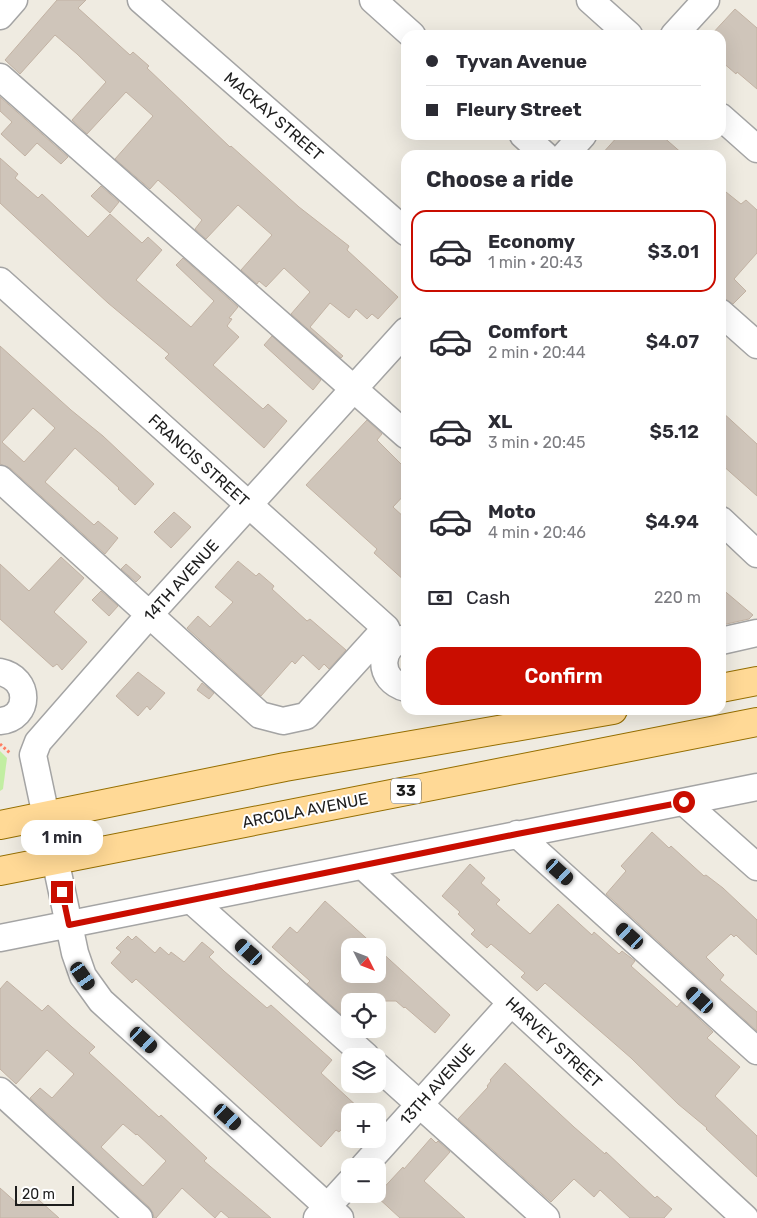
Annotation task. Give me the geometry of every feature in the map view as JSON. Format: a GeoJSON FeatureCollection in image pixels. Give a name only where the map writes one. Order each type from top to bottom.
{"type":"FeatureCollection","features":[{"type":"Feature","properties":{"kind":"main road"},"geometry":{"type":"LineString","coordinates":[[726,687],[757,681]]}},
{"type":"Feature","properties":{"kind":"main road"},"geometry":{"type":"LineString","coordinates":[[0,825],[285,767],[584,715]]}},
{"type":"Feature","properties":{"kind":"main road","name":"ARCOLA AVENUE"},"geometry":{"type":"LineString","coordinates":[[0,871],[757,722]]}},
{"type":"Feature","properties":{"kind":"street"},"geometry":{"type":"LineString","coordinates":[[0,16],[14,0]]}},
{"type":"Feature","properties":{"kind":"street","name":"MACKAY STREET"},"geometry":{"type":"LineString","coordinates":[[141,0],[401,228]]}},
{"type":"Feature","properties":{"kind":"street"},"geometry":{"type":"LineString","coordinates":[[373,0],[406,30]]}},
{"type":"Feature","properties":{"kind":"street"},"geometry":{"type":"LineString","coordinates":[[590,0],[623,30]]}},
{"type":"Feature","properties":{"kind":"street"},"geometry":{"type":"LineString","coordinates":[[679,30],[706,0]]}},
{"type":"Feature","properties":{"kind":"street"},"geometry":{"type":"LineString","coordinates":[[0,77],[401,429]]}},
{"type":"Feature","properties":{"kind":"street"},"geometry":{"type":"LineString","coordinates":[[726,121],[757,149]]}},
{"type":"Feature","properties":{"kind":"street"},"geometry":{"type":"LineString","coordinates":[[528,140],[540,150]]}},
{"type":"Feature","properties":{"kind":"street"},"geometry":{"type":"LineString","coordinates":[[570,150],[578,140]]}},
{"type":"Feature","properties":{"kind":"street","name":"FRANCIS STREET"},"geometry":{"type":"LineString","coordinates":[[0,281],[395,636]]}},
{"type":"Feature","properties":{"kind":"street"},"geometry":{"type":"LineString","coordinates":[[726,317],[757,345]]}},
{"type":"Feature","properties":{"kind":"street","name":"14TH AVENUE"},"geometry":{"type":"LineString","coordinates":[[328,1214],[101,1001],[83,976],[75,953],[47,816],[32,755],[38,742],[150,614],[401,337]]}},
{"type":"Feature","properties":{"kind":"street"},"geometry":{"type":"LineString","coordinates":[[0,479],[260,715],[283,721],[306,716],[395,636]]}},
{"type":"Feature","properties":{"kind":"street"},"geometry":{"type":"LineString","coordinates":[[726,525],[757,554]]}},
{"type":"Feature","properties":{"kind":"street"},"geometry":{"type":"LineString","coordinates":[[726,640],[757,633]]}},
{"type":"Feature","properties":{"kind":"street"},"geometry":{"type":"LineString","coordinates":[[395,636],[384,658],[384,667],[392,682],[401,687]]}},
{"type":"Feature","properties":{"kind":"street"},"geometry":{"type":"LineString","coordinates":[[0,672],[15,678],[20,684],[24,699],[17,713],[11,719],[0,721]]}},
{"type":"Feature","properties":{"kind":"street"},"geometry":{"type":"LineString","coordinates":[[0,938],[757,787]]}},
{"type":"Feature","properties":{"kind":"street"},"geometry":{"type":"LineString","coordinates":[[684,802],[757,867]]}},
{"type":"Feature","properties":{"kind":"street"},"geometry":{"type":"LineString","coordinates":[[517,834],[757,1051]]}},
{"type":"Feature","properties":{"kind":"street","name":"HARVEY STREET"},"geometry":{"type":"LineString","coordinates":[[363,866],[745,1218]]}},
{"type":"Feature","properties":{"kind":"street"},"geometry":{"type":"LineString","coordinates":[[190,900],[357,1048]]}},
{"type":"Feature","properties":{"kind":"street","name":"13TH AVENUE"},"geometry":{"type":"LineString","coordinates":[[371,1158],[511,1003]]}},
{"type":"Feature","properties":{"kind":"street"},"geometry":{"type":"LineString","coordinates":[[386,1073],[546,1218]]}},
{"type":"Feature","properties":{"kind":"street"},"geometry":{"type":"LineString","coordinates":[[0,1090],[139,1218]]}},
{"type":"Feature","properties":{"kind":"street"},"geometry":{"type":"LineString","coordinates":[[328,1214],[341,1195]]}},
{"type":"Feature","properties":{"kind":"green space"},"geometry":{"type":"Polygon","coordinates":[[[0,751],[7,758],[3,789],[0,791],[0,751]]]}},
{"type":"Feature","properties":{"kind":"building"},"geometry":{"type":"Polygon","coordinates":[[[57,0],[86,0],[78,8],[130,55],[133,52],[149,66],[147,68],[230,147],[299,207],[349,246],[347,250],[398,297],[378,319],[372,314],[367,319],[356,309],[349,318],[330,303],[310,327],[343,356],[341,358],[291,314],[310,292],[284,268],[266,287],[259,281],[257,284],[241,270],[272,235],[238,205],[206,239],[195,229],[202,220],[158,180],[150,189],[115,159],[153,116],[126,92],[87,134],[72,120],[106,82],[77,54],[55,35],[20,74],[5,60],[57,0]]]}},
{"type":"Feature","properties":{"kind":"building"},"geometry":{"type":"Polygon","coordinates":[[[735,9],[757,28],[757,89],[726,65],[726,30],[716,30],[735,9]]]}},
{"type":"Feature","properties":{"kind":"building"},"geometry":{"type":"Polygon","coordinates":[[[0,97],[68,157],[61,164],[37,143],[25,156],[1,134],[12,122],[0,111],[0,97]]]}},
{"type":"Feature","properties":{"kind":"building"},"geometry":{"type":"Polygon","coordinates":[[[614,140],[667,140],[678,150],[606,150],[614,140]]]}},
{"type":"Feature","properties":{"kind":"building"},"geometry":{"type":"Polygon","coordinates":[[[0,158],[18,174],[15,178],[38,198],[42,194],[88,237],[110,214],[142,243],[148,237],[162,250],[136,280],[191,327],[214,301],[176,265],[183,258],[238,307],[229,318],[232,319],[227,326],[239,337],[213,365],[263,409],[268,404],[287,421],[264,448],[165,358],[169,354],[108,303],[0,203],[0,158]]]}},
{"type":"Feature","properties":{"kind":"building"},"geometry":{"type":"Polygon","coordinates":[[[101,186],[119,202],[110,213],[91,196],[101,186]]]}},
{"type":"Feature","properties":{"kind":"building"},"geometry":{"type":"Polygon","coordinates":[[[726,192],[741,204],[746,200],[757,210],[757,253],[734,279],[746,291],[733,304],[726,299],[726,192]]]}},
{"type":"Feature","properties":{"kind":"building"},"geometry":{"type":"Polygon","coordinates":[[[272,336],[321,380],[313,390],[264,345],[272,336]]]}},
{"type":"Feature","properties":{"kind":"building"},"geometry":{"type":"Polygon","coordinates":[[[0,346],[103,436],[154,484],[135,505],[75,448],[45,482],[94,525],[98,521],[118,538],[105,554],[10,468],[0,464],[0,346]],[[33,408],[2,442],[24,462],[55,428],[33,408]]]}},
{"type":"Feature","properties":{"kind":"building"},"geometry":{"type":"Polygon","coordinates":[[[726,416],[757,444],[757,496],[726,468],[726,416]]]}},
{"type":"Feature","properties":{"kind":"building"},"geometry":{"type":"Polygon","coordinates":[[[367,420],[382,434],[377,440],[401,464],[401,498],[393,507],[401,514],[401,577],[374,553],[377,549],[306,485],[367,420]]]}},
{"type":"Feature","properties":{"kind":"building"},"geometry":{"type":"Polygon","coordinates":[[[174,512],[191,527],[171,548],[154,532],[174,512]]]}},
{"type":"Feature","properties":{"kind":"building"},"geometry":{"type":"Polygon","coordinates":[[[61,557],[84,578],[54,612],[87,642],[62,670],[57,664],[53,667],[0,619],[0,564],[29,591],[61,557]]]}},
{"type":"Feature","properties":{"kind":"building"},"geometry":{"type":"Polygon","coordinates":[[[238,561],[256,576],[259,573],[274,586],[272,589],[307,621],[310,619],[346,650],[329,669],[324,664],[319,670],[303,655],[295,664],[292,661],[261,696],[187,628],[198,616],[210,627],[233,602],[215,587],[238,561]]]}},
{"type":"Feature","properties":{"kind":"building"},"geometry":{"type":"Polygon","coordinates":[[[126,564],[141,577],[136,582],[121,569],[126,564]]]}},
{"type":"Feature","properties":{"kind":"building"},"geometry":{"type":"Polygon","coordinates":[[[101,591],[118,606],[109,616],[92,600],[101,591]]]}},
{"type":"Feature","properties":{"kind":"building"},"geometry":{"type":"Polygon","coordinates":[[[726,592],[753,615],[749,619],[726,624],[726,592]]]}},
{"type":"Feature","properties":{"kind":"building"},"geometry":{"type":"Polygon","coordinates":[[[138,672],[165,693],[150,710],[147,706],[138,716],[116,696],[138,672]]]}},
{"type":"Feature","properties":{"kind":"building"},"geometry":{"type":"Polygon","coordinates":[[[202,683],[214,693],[209,699],[197,690],[202,683]]]}},
{"type":"Feature","properties":{"kind":"building"},"geometry":{"type":"Polygon","coordinates":[[[652,832],[669,848],[671,846],[704,876],[706,875],[723,888],[757,920],[757,955],[736,935],[734,937],[731,934],[706,957],[724,975],[720,980],[757,1012],[757,1031],[606,894],[626,871],[621,866],[652,832]]]}},
{"type":"Feature","properties":{"kind":"building"},"geometry":{"type":"Polygon","coordinates":[[[470,864],[485,878],[481,883],[500,900],[496,904],[530,934],[558,904],[592,935],[594,932],[619,954],[622,951],[635,961],[631,966],[677,1007],[681,1002],[713,1032],[707,1038],[740,1067],[715,1096],[757,1136],[757,1177],[631,1058],[545,983],[537,991],[521,977],[525,973],[491,944],[487,948],[471,934],[475,930],[458,914],[460,912],[442,896],[470,864]]]}},
{"type":"Feature","properties":{"kind":"building"},"geometry":{"type":"Polygon","coordinates":[[[325,901],[366,938],[341,938],[341,983],[386,983],[386,956],[450,1015],[435,1033],[396,1001],[386,1001],[386,993],[341,993],[341,1014],[307,984],[310,981],[272,947],[290,927],[297,933],[325,901]]]}},
{"type":"Feature","properties":{"kind":"building"},"geometry":{"type":"Polygon","coordinates":[[[128,936],[132,940],[136,936],[155,953],[160,947],[169,955],[171,952],[184,962],[202,942],[214,952],[209,957],[224,971],[267,1008],[271,1005],[332,1060],[321,1073],[354,1103],[341,1103],[341,1130],[339,1132],[336,1130],[321,1147],[136,979],[132,983],[111,963],[121,952],[116,948],[128,936]]]}},
{"type":"Feature","properties":{"kind":"building"},"geometry":{"type":"Polygon","coordinates":[[[7,981],[42,1011],[48,1005],[95,1047],[89,1053],[159,1117],[161,1115],[207,1158],[204,1161],[271,1218],[229,1218],[221,1211],[215,1218],[182,1188],[154,1218],[149,1207],[30,1098],[40,1088],[52,1098],[74,1074],[47,1050],[16,1084],[0,1069],[0,989],[7,981]],[[123,1124],[101,1147],[143,1186],[166,1161],[123,1124]]]}},
{"type":"Feature","properties":{"kind":"building"},"geometry":{"type":"Polygon","coordinates":[[[505,1063],[655,1198],[657,1196],[672,1209],[664,1218],[630,1218],[600,1190],[594,1197],[574,1179],[551,1202],[458,1119],[488,1087],[490,1080],[505,1063]]]}},
{"type":"Feature","properties":{"kind":"building"},"geometry":{"type":"Polygon","coordinates":[[[431,1138],[436,1143],[438,1141],[450,1152],[424,1181],[465,1218],[400,1218],[384,1203],[386,1203],[386,1185],[403,1167],[404,1169],[431,1138]]]}},
{"type":"Feature","properties":{"kind":"building"},"geometry":{"type":"Polygon","coordinates":[[[0,1188],[19,1205],[31,1193],[59,1218],[0,1218],[0,1188]]]}},
{"type":"Feature","properties":{"kind":"route"},"geometry":{"type":"LineString","coordinates":[[62,892],[69,925],[684,802]]}}]}
